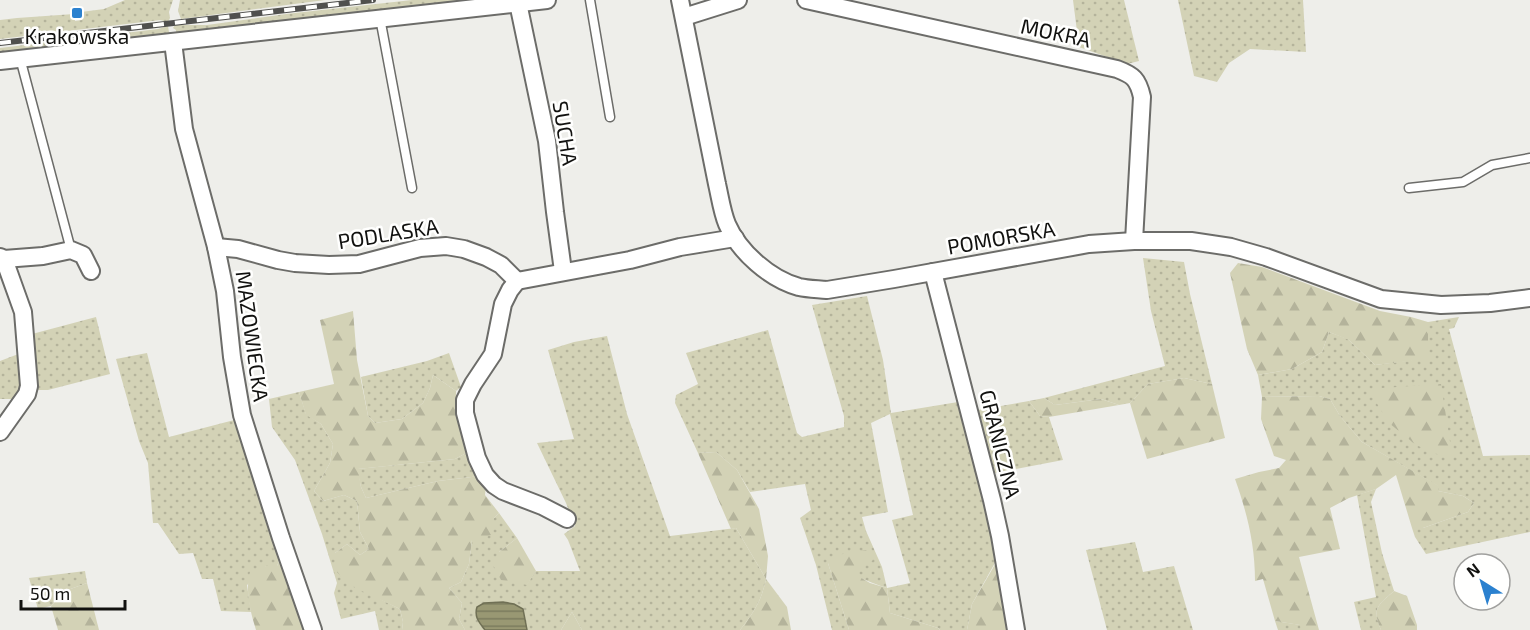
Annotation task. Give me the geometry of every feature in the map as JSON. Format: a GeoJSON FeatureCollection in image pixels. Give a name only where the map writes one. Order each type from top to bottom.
{"type":"FeatureCollection","features":[{"type":"Feature","properties":{"kind":"street"},"geometry":{"type":"LineString","coordinates":[[0,61],[547,0]]}},
{"type":"Feature","properties":{"kind":"street","name":"POMORSKA"},"geometry":{"type":"LineString","coordinates":[[680,0],[723,213],[735,238],[755,261],[782,280],[797,286],[827,290],[1089,244],[1191,241],[1231,247],[1266,256],[1381,299],[1441,305],[1490,303],[1530,298]]}},
{"type":"Feature","properties":{"kind":"street"},"geometry":{"type":"LineString","coordinates":[[684,17],[738,0]]}},
{"type":"Feature","properties":{"kind":"street","name":"MOKRA"},"geometry":{"type":"LineString","coordinates":[[806,0],[1129,73],[1137,80],[1142,97],[1134,241]]}},
{"type":"Feature","properties":{"kind":"street","name":"SUCHA"},"geometry":{"type":"LineString","coordinates":[[518,3],[547,141],[563,271]]}},
{"type":"Feature","properties":{"kind":"street","name":"MAZOWIECKA"},"geometry":{"type":"LineString","coordinates":[[173,42],[184,129],[216,247],[225,291],[232,357],[242,415],[313,630]]}},
{"type":"Feature","properties":{"kind":"street"},"geometry":{"type":"LineString","coordinates":[[567,519],[503,490],[485,475],[477,458],[465,413],[465,399],[472,384],[493,354],[503,304],[510,290],[517,281],[630,260],[680,247],[735,238]]}},
{"type":"Feature","properties":{"kind":"street","name":"PODLASKA"},"geometry":{"type":"LineString","coordinates":[[216,247],[238,249],[295,264],[328,265],[359,264],[420,248],[446,246],[464,249],[486,257],[501,265],[517,281]]}},
{"type":"Feature","properties":{"kind":"street"},"geometry":{"type":"LineString","coordinates":[[0,432],[27,394],[29,386],[23,312],[2,258],[43,256],[71,250],[83,255],[91,271]]}},
{"type":"Feature","properties":{"kind":"street","name":"GRANICZNA"},"geometry":{"type":"LineString","coordinates":[[933,272],[992,500],[1016,630]]}},
{"type":"Feature","properties":{"kind":"lane"},"geometry":{"type":"LineString","coordinates":[[590,0],[610,117]]}},
{"type":"Feature","properties":{"kind":"lane"},"geometry":{"type":"LineString","coordinates":[[380,18],[412,188]]}},
{"type":"Feature","properties":{"kind":"lane"},"geometry":{"type":"LineString","coordinates":[[20,58],[71,250]]}},
{"type":"Feature","properties":{"kind":"lane"},"geometry":{"type":"LineString","coordinates":[[1408,188],[1463,182],[1492,165],[1530,158]]}},
{"type":"Feature","properties":{"kind":"green space"},"geometry":{"type":"Polygon","coordinates":[[[125,0],[173,0],[169,12],[170,18],[168,22],[160,20],[0,39],[0,20],[74,14],[75,21],[82,20],[81,12],[104,9],[125,0]]]}},
{"type":"Feature","properties":{"kind":"green space"},"geometry":{"type":"Polygon","coordinates":[[[180,0],[325,0],[181,19],[178,11],[180,0]]]}},
{"type":"Feature","properties":{"kind":"green space"},"geometry":{"type":"Polygon","coordinates":[[[412,0],[483,0],[176,33],[173,28],[175,25],[207,25],[412,0]]]}},
{"type":"Feature","properties":{"kind":"green space"},"geometry":{"type":"Polygon","coordinates":[[[1073,0],[1124,0],[1139,61],[1127,64],[1079,47],[1073,0]]]}},
{"type":"Feature","properties":{"kind":"green space"},"geometry":{"type":"Polygon","coordinates":[[[1178,0],[1303,0],[1306,52],[1250,49],[1229,63],[1217,82],[1194,76],[1178,0]]]}},
{"type":"Feature","properties":{"kind":"green space"},"geometry":{"type":"Polygon","coordinates":[[[168,26],[169,32],[173,32],[169,34],[0,54],[0,48],[168,26]]]}},
{"type":"Feature","properties":{"kind":"green space"},"geometry":{"type":"Polygon","coordinates":[[[1143,258],[1184,262],[1212,384],[1184,378],[1148,384],[1130,403],[1119,405],[1101,399],[1055,405],[1044,398],[1165,366],[1151,311],[1143,258]]]}},
{"type":"Feature","properties":{"kind":"green space"},"geometry":{"type":"Polygon","coordinates":[[[1238,263],[1262,267],[1380,311],[1428,322],[1428,359],[1375,365],[1349,340],[1329,332],[1322,352],[1292,369],[1258,375],[1247,349],[1230,273],[1238,263]]]}},
{"type":"Feature","properties":{"kind":"green space"},"geometry":{"type":"Polygon","coordinates":[[[867,296],[883,360],[891,413],[958,402],[1003,566],[996,561],[972,604],[967,630],[940,630],[890,613],[887,588],[828,563],[849,630],[832,630],[816,565],[800,518],[811,510],[805,484],[750,492],[737,470],[716,452],[698,453],[675,403],[676,395],[698,384],[686,353],[768,330],[797,433],[802,437],[844,427],[844,416],[812,305],[867,296]],[[890,414],[871,423],[888,512],[862,517],[882,567],[887,588],[910,583],[892,520],[913,515],[890,414]]]}},
{"type":"Feature","properties":{"kind":"green space"},"geometry":{"type":"Polygon","coordinates":[[[353,311],[357,360],[368,416],[375,423],[402,419],[423,403],[433,375],[456,391],[456,405],[472,450],[455,459],[358,469],[361,487],[366,498],[438,481],[480,476],[486,484],[485,495],[499,513],[494,518],[491,535],[472,540],[469,564],[461,582],[449,588],[462,603],[459,619],[465,630],[402,630],[400,609],[349,585],[336,571],[335,553],[347,544],[360,555],[369,549],[360,532],[357,501],[344,495],[323,501],[314,491],[330,463],[333,444],[321,424],[306,415],[299,392],[334,384],[320,320],[353,311]]]}},
{"type":"Feature","properties":{"kind":"green space"},"geometry":{"type":"Polygon","coordinates":[[[96,317],[110,374],[48,390],[36,390],[32,334],[96,317]]]}},
{"type":"Feature","properties":{"kind":"green space"},"geometry":{"type":"Polygon","coordinates":[[[1459,317],[1454,328],[1449,329],[1483,456],[1530,455],[1530,532],[1426,554],[1412,528],[1423,528],[1468,512],[1474,503],[1463,496],[1438,491],[1438,486],[1362,442],[1340,416],[1330,399],[1319,396],[1262,397],[1258,375],[1292,369],[1322,352],[1329,332],[1348,339],[1375,365],[1428,358],[1428,322],[1459,317]]]}},
{"type":"Feature","properties":{"kind":"green space"},"geometry":{"type":"Polygon","coordinates":[[[607,336],[627,414],[670,536],[736,528],[766,579],[759,600],[740,630],[582,630],[572,612],[561,630],[527,630],[523,609],[503,602],[484,603],[478,621],[485,630],[465,630],[459,619],[462,603],[449,588],[461,582],[469,564],[472,540],[499,513],[517,538],[499,552],[527,584],[536,571],[580,571],[564,534],[575,526],[537,443],[574,439],[548,350],[607,336]]]}},
{"type":"Feature","properties":{"kind":"green space"},"geometry":{"type":"Polygon","coordinates":[[[21,353],[25,386],[17,399],[0,399],[0,361],[21,353]]]}},
{"type":"Feature","properties":{"kind":"green space"},"geometry":{"type":"Polygon","coordinates":[[[147,353],[169,437],[238,419],[282,553],[277,566],[266,566],[247,585],[251,612],[221,611],[213,579],[202,579],[193,553],[179,554],[158,523],[153,523],[148,463],[139,441],[116,359],[147,353]]]}},
{"type":"Feature","properties":{"kind":"green space"},"geometry":{"type":"Polygon","coordinates":[[[449,353],[461,387],[456,391],[433,375],[423,403],[402,419],[375,423],[368,416],[361,377],[427,361],[449,353]]]}},
{"type":"Feature","properties":{"kind":"green space"},"geometry":{"type":"Polygon","coordinates":[[[1184,378],[1212,384],[1225,438],[1147,459],[1130,403],[1148,384],[1184,378]]]}},
{"type":"Feature","properties":{"kind":"green space"},"geometry":{"type":"Polygon","coordinates":[[[1441,384],[1453,461],[1416,445],[1389,423],[1368,389],[1441,384]]]}},
{"type":"Feature","properties":{"kind":"green space"},"geometry":{"type":"Polygon","coordinates":[[[299,392],[306,414],[321,424],[333,444],[330,463],[314,491],[323,501],[344,495],[357,501],[360,532],[369,549],[360,555],[347,544],[335,553],[380,599],[400,609],[402,630],[379,630],[375,611],[341,619],[334,593],[337,583],[322,534],[295,460],[272,427],[269,399],[299,392]]]}},
{"type":"Feature","properties":{"kind":"green space"},"geometry":{"type":"Polygon","coordinates":[[[1319,396],[1330,399],[1340,416],[1362,442],[1439,486],[1438,491],[1463,496],[1474,503],[1468,512],[1423,528],[1412,528],[1396,475],[1376,489],[1349,498],[1330,508],[1340,549],[1299,557],[1319,630],[1301,630],[1300,625],[1275,621],[1263,579],[1255,581],[1254,554],[1235,479],[1279,468],[1286,460],[1274,456],[1261,419],[1262,397],[1319,396]]]}},
{"type":"Feature","properties":{"kind":"green space"},"geometry":{"type":"Polygon","coordinates":[[[1044,398],[1055,405],[1101,399],[1119,405],[1049,417],[1040,416],[1029,401],[1044,398]]]}},
{"type":"Feature","properties":{"kind":"green space"},"geometry":{"type":"Polygon","coordinates":[[[1029,401],[1040,416],[1049,417],[1063,460],[995,473],[978,410],[1029,401]]]}},
{"type":"Feature","properties":{"kind":"green space"},"geometry":{"type":"Polygon","coordinates":[[[472,450],[480,476],[438,481],[366,498],[361,487],[357,469],[455,459],[472,450]]]}},
{"type":"Feature","properties":{"kind":"green space"},"geometry":{"type":"Polygon","coordinates":[[[716,452],[737,470],[759,509],[768,556],[766,579],[736,528],[731,529],[698,453],[716,452]]]}},
{"type":"Feature","properties":{"kind":"green space"},"geometry":{"type":"Polygon","coordinates":[[[1376,489],[1371,502],[1382,553],[1394,591],[1378,608],[1377,617],[1381,630],[1361,630],[1354,602],[1376,597],[1357,495],[1376,489]]]}},
{"type":"Feature","properties":{"kind":"green space"},"geometry":{"type":"Polygon","coordinates":[[[517,538],[536,571],[527,585],[501,580],[492,563],[499,552],[517,538]]]}},
{"type":"Feature","properties":{"kind":"green space"},"geometry":{"type":"Polygon","coordinates":[[[1135,542],[1143,572],[1174,566],[1193,630],[1107,630],[1086,550],[1135,542]]]}},
{"type":"Feature","properties":{"kind":"green space"},"geometry":{"type":"Polygon","coordinates":[[[866,550],[873,560],[853,573],[870,583],[887,588],[890,613],[940,630],[849,630],[828,563],[837,555],[866,550]]]}},
{"type":"Feature","properties":{"kind":"green space"},"geometry":{"type":"Polygon","coordinates":[[[282,553],[307,630],[256,630],[248,594],[250,572],[266,566],[277,566],[282,553]]]}},
{"type":"Feature","properties":{"kind":"green space"},"geometry":{"type":"Polygon","coordinates":[[[997,561],[1016,630],[967,630],[972,604],[997,561]]]}},
{"type":"Feature","properties":{"kind":"green space"},"geometry":{"type":"Polygon","coordinates":[[[85,571],[87,583],[65,591],[51,606],[38,609],[29,578],[85,571]]]}},
{"type":"Feature","properties":{"kind":"green space"},"geometry":{"type":"Polygon","coordinates":[[[766,579],[787,607],[791,630],[740,630],[756,606],[766,579]]]}},
{"type":"Feature","properties":{"kind":"green space"},"geometry":{"type":"Polygon","coordinates":[[[87,583],[99,630],[58,630],[51,606],[65,591],[87,583]]]}},
{"type":"Feature","properties":{"kind":"green space"},"geometry":{"type":"Polygon","coordinates":[[[1394,591],[1407,596],[1417,630],[1381,630],[1377,617],[1378,608],[1394,591]]]}},
{"type":"Feature","properties":{"kind":"green space"},"geometry":{"type":"Polygon","coordinates":[[[572,612],[582,630],[561,630],[572,612]]]}},
{"type":"Feature","properties":{"kind":"green space"},"geometry":{"type":"Polygon","coordinates":[[[1275,621],[1301,625],[1301,630],[1278,630],[1275,621]]]}},
{"type":"Feature","properties":{"kind":"shaded area"},"geometry":{"type":"Polygon","coordinates":[[[503,602],[523,609],[527,630],[485,630],[477,617],[477,607],[484,603],[503,602]]]}},
{"type":"Feature","properties":{"kind":"railway"},"geometry":{"type":"LineString","coordinates":[[0,43],[373,0]]}},
{"type":"Feature","properties":{"kind":"place","name":"Krakowska"},"geometry":{"type":"Point","coordinates":[77,13]}}]}
